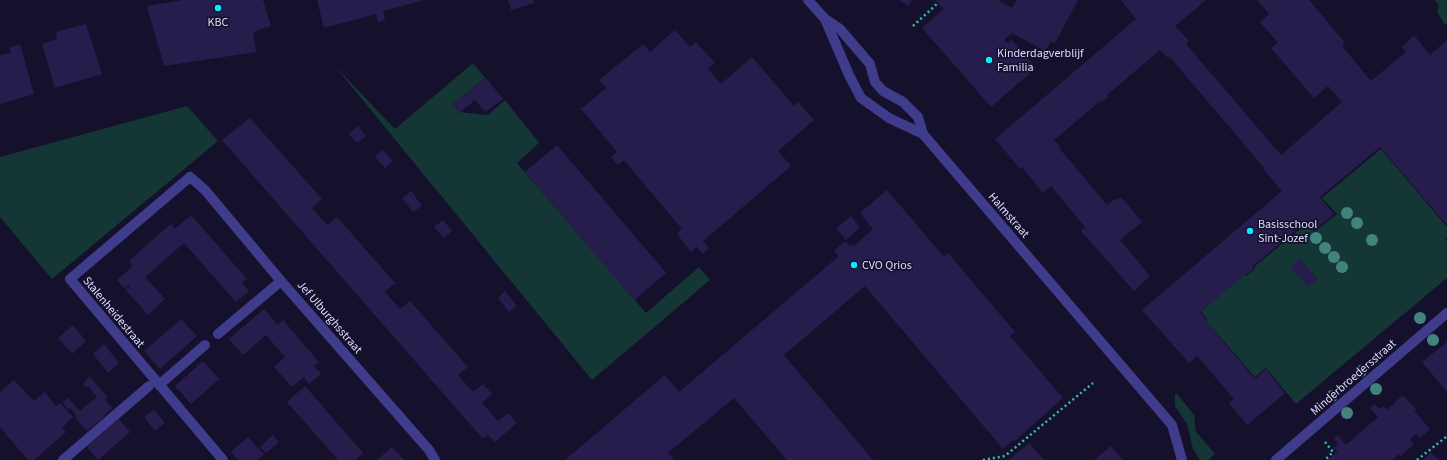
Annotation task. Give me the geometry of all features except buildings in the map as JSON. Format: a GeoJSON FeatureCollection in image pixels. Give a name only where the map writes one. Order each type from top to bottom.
{"type":"FeatureCollection","features":[{"type":"Feature","properties":{"kind":"street","name":"Halmstraat"},"geometry":{"type":"LineString","coordinates":[[808,0],[825,19],[849,75],[862,98],[889,118],[923,134],[1172,425],[1182,460]]}},
{"type":"Feature","properties":{"kind":"street"},"geometry":{"type":"LineString","coordinates":[[825,19],[840,30],[870,64],[875,82],[883,91],[904,102],[918,117],[923,134]]}},
{"type":"Feature","properties":{"kind":"street","name":"Stalenheidestraat"},"geometry":{"type":"LineString","coordinates":[[205,190],[190,177],[70,279],[154,385],[223,460]]}},
{"type":"Feature","properties":{"kind":"street","name":"Jef Ulburghsstraat"},"geometry":{"type":"LineString","coordinates":[[205,190],[281,281],[429,450],[435,460]]}},
{"type":"Feature","properties":{"kind":"street"},"geometry":{"type":"LineString","coordinates":[[218,334],[281,281]]}},
{"type":"Feature","properties":{"kind":"street","name":"Minderbroedersstraat"},"geometry":{"type":"LineString","coordinates":[[1276,460],[1447,313]]}},
{"type":"Feature","properties":{"kind":"street"},"geometry":{"type":"LineString","coordinates":[[63,460],[205,345]]}},
{"type":"Feature","properties":{"kind":"path"},"geometry":{"type":"LineString","coordinates":[[913,26],[938,3]]}},
{"type":"Feature","properties":{"kind":"path"},"geometry":{"type":"LineString","coordinates":[[983,460],[1005,456],[1093,383]]}},
{"type":"Feature","properties":{"kind":"path"},"geometry":{"type":"LineString","coordinates":[[1417,460],[1446,437]]}},
{"type":"Feature","properties":{"kind":"path"},"geometry":{"type":"LineString","coordinates":[[1325,442],[1333,452],[1325,460]]}},
{"type":"Feature","properties":{"kind":"green space"},"geometry":{"type":"Polygon","coordinates":[[[1435,0],[1447,0],[1447,23],[1445,25],[1437,12],[1439,5],[1435,0]]]}},
{"type":"Feature","properties":{"kind":"green space"},"geometry":{"type":"Polygon","coordinates":[[[473,63],[485,78],[452,105],[459,112],[488,115],[505,100],[539,143],[517,163],[646,313],[699,267],[710,280],[592,380],[334,65],[395,129],[473,63]]]}},
{"type":"Feature","properties":{"kind":"green space"},"geometry":{"type":"Polygon","coordinates":[[[187,106],[218,141],[52,279],[0,217],[0,157],[187,106]]]}},
{"type":"Feature","properties":{"kind":"green space"},"geometry":{"type":"Polygon","coordinates":[[[1381,149],[1447,227],[1447,238],[1445,239],[1447,241],[1447,278],[1296,404],[1266,368],[1255,377],[1206,321],[1207,319],[1201,311],[1245,274],[1247,276],[1255,269],[1254,267],[1306,224],[1314,232],[1337,214],[1322,198],[1381,149]]]}},
{"type":"Feature","properties":{"kind":"green space"},"geometry":{"type":"Polygon","coordinates":[[[1175,394],[1177,394],[1194,415],[1196,432],[1215,454],[1208,460],[1200,460],[1193,449],[1187,424],[1175,406],[1175,394]]]}},
{"type":"Feature","properties":{"kind":"place","name":"KBC"},"geometry":{"type":"Point","coordinates":[218,8]}},
{"type":"Feature","properties":{"kind":"place","name":"Kinderdagverblijf Familia"},"geometry":{"type":"Point","coordinates":[989,60]}},
{"type":"Feature","properties":{"kind":"place","name":"Basisschool Sint-Jozef"},"geometry":{"type":"Point","coordinates":[1250,231]}},
{"type":"Feature","properties":{"kind":"place","name":"CVO Qrios"},"geometry":{"type":"Point","coordinates":[854,265]}}]}
